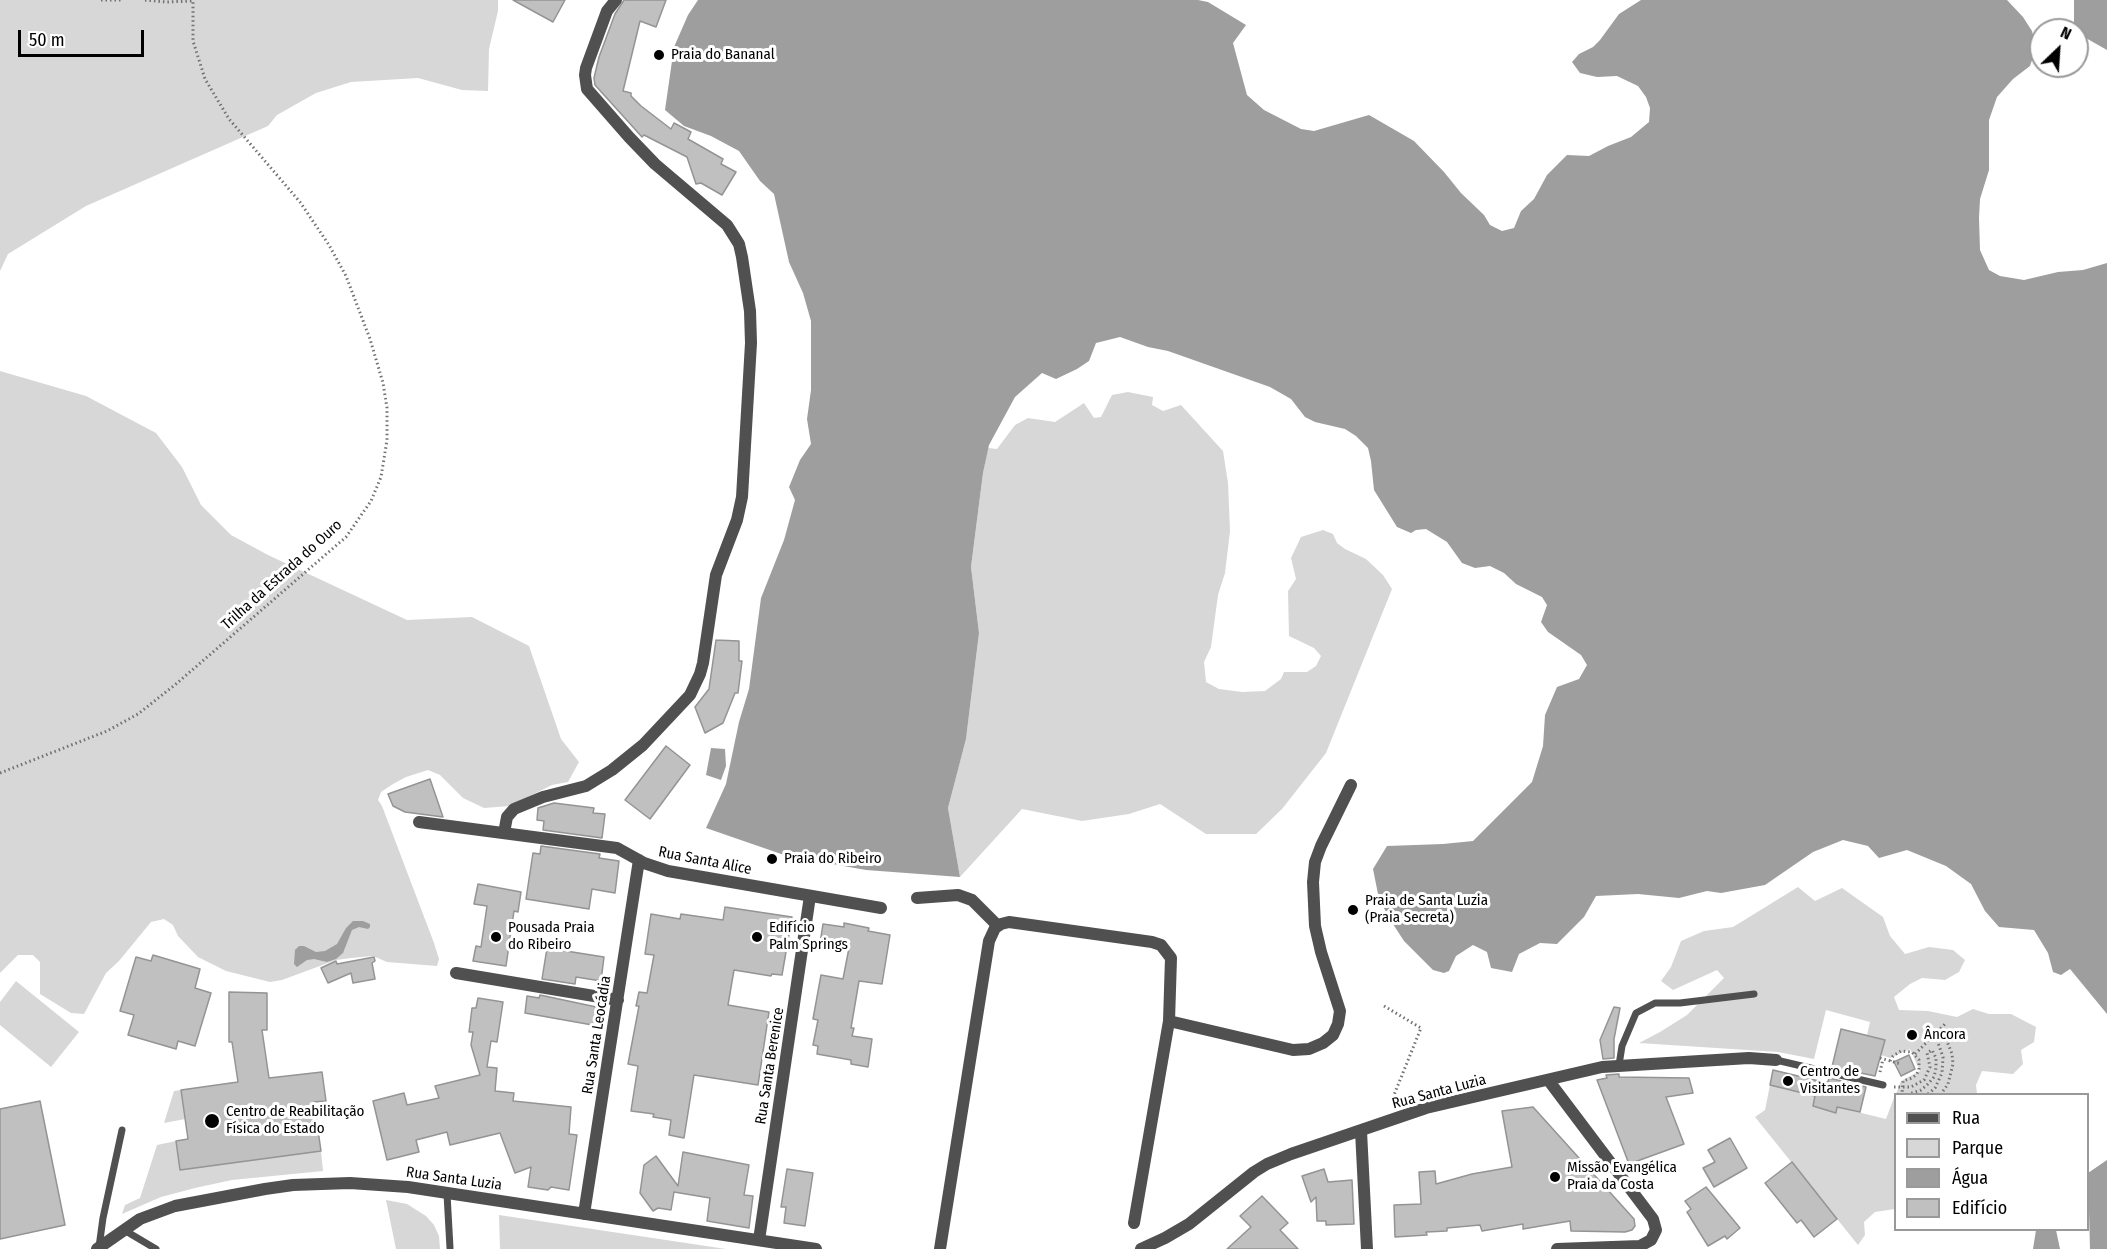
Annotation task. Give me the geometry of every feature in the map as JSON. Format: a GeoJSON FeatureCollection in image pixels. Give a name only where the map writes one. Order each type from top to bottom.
{"type":"FeatureCollection","features":[{"type":"Feature","properties":{"kind":"street"},"geometry":{"type":"LineString","coordinates":[[504,833],[507,818],[514,810],[543,797],[586,786],[612,771],[650,738],[690,695],[702,668],[716,575],[737,520],[742,497],[751,343],[750,311],[739,244],[727,225],[655,164],[587,88],[586,68],[607,11],[616,0]]}},
{"type":"Feature","properties":{"kind":"street"},"geometry":{"type":"LineString","coordinates":[[1169,1021],[1293,1050],[1316,1046],[1333,1035],[1340,1011],[1321,952],[1316,926],[1313,882],[1315,862],[1321,846],[1351,785]]}},
{"type":"Feature","properties":{"kind":"street","name":"Rua Santa Alice"},"geometry":{"type":"LineString","coordinates":[[419,822],[617,848],[654,867],[687,875],[881,908]]}},
{"type":"Feature","properties":{"kind":"street","name":"Rua Santa Leocádia"},"geometry":{"type":"LineString","coordinates":[[584,1214],[639,860]]}},
{"type":"Feature","properties":{"kind":"street"},"geometry":{"type":"LineString","coordinates":[[917,898],[958,895],[972,900],[998,926]]}},
{"type":"Feature","properties":{"kind":"street","name":"Rua Santa Berenice"},"geometry":{"type":"LineString","coordinates":[[759,1240],[810,896]]}},
{"type":"Feature","properties":{"kind":"street"},"geometry":{"type":"LineString","coordinates":[[940,1249],[989,941],[998,926],[1010,922],[1152,942],[1161,945],[1171,958],[1169,1021],[1134,1223]]}},
{"type":"Feature","properties":{"kind":"street"},"geometry":{"type":"LineString","coordinates":[[456,973],[618,1000]]}},
{"type":"Feature","properties":{"kind":"street","name":"Rua Santa Luzia"},"geometry":{"type":"LineString","coordinates":[[1141,1249],[1190,1224],[1267,1164],[1398,1117],[1458,1100],[1549,1081],[1602,1067],[1749,1058],[1776,1060]]}},
{"type":"Feature","properties":{"kind":"street"},"geometry":{"type":"LineString","coordinates":[[1549,1081],[1655,1224],[1651,1240],[1640,1246],[1557,1249]]}},
{"type":"Feature","properties":{"kind":"street"},"geometry":{"type":"LineString","coordinates":[[1361,1131],[1367,1249]]}},
{"type":"Feature","properties":{"kind":"street","name":"Rua Santa Luzia"},"geometry":{"type":"LineString","coordinates":[[98,1248],[140,1219],[175,1206],[245,1192],[293,1185],[331,1183],[379,1184],[816,1249]]}},
{"type":"Feature","properties":{"kind":"lane"},"geometry":{"type":"LineString","coordinates":[[1620,1065],[1622,1046],[1636,1013],[1655,1003],[1680,1003],[1754,994]]}},
{"type":"Feature","properties":{"kind":"lane"},"geometry":{"type":"LineString","coordinates":[[1776,1060],[1883,1085]]}},
{"type":"Feature","properties":{"kind":"lane"},"geometry":{"type":"LineString","coordinates":[[98,1248],[122,1130]]}},
{"type":"Feature","properties":{"kind":"lane"},"geometry":{"type":"LineString","coordinates":[[447,1194],[450,1248]]}},
{"type":"Feature","properties":{"kind":"lane"},"geometry":{"type":"LineString","coordinates":[[124,1230],[156,1249]]}},
{"type":"Feature","properties":{"kind":"path"},"geometry":{"type":"LineString","coordinates":[[101,0],[121,0]]}},
{"type":"Feature","properties":{"kind":"path"},"geometry":{"type":"LineString","coordinates":[[146,0],[166,2],[193,0]]}},
{"type":"Feature","properties":{"kind":"path","name":"Trilha da Estrada do Ouro"},"geometry":{"type":"LineString","coordinates":[[0,773],[107,731],[138,714],[346,537],[367,507],[381,477],[387,440],[387,408],[383,383],[370,339],[346,276],[329,244],[300,202],[230,118],[205,79],[193,41],[193,0]]}},
{"type":"Feature","properties":{"kind":"path"},"geometry":{"type":"LineString","coordinates":[[1384,1006],[1421,1028],[1394,1095],[1398,1117]]}},
{"type":"Feature","properties":{"kind":"path"},"geometry":{"type":"LineString","coordinates":[[1916,1053],[1945,1024]]}},
{"type":"Feature","properties":{"kind":"path"},"geometry":{"type":"LineString","coordinates":[[1930,1093],[1942,1073],[1943,1057],[1937,1040],[1945,1036],[1953,1064],[1948,1084],[1942,1093]]}},
{"type":"Feature","properties":{"kind":"path"},"geometry":{"type":"LineString","coordinates":[[1902,1088],[1924,1080],[1930,1067],[1927,1053],[1932,1050],[1936,1058],[1934,1077],[1921,1090],[1914,1093]]}},
{"type":"Feature","properties":{"kind":"path"},"geometry":{"type":"LineString","coordinates":[[1890,1061],[1901,1051],[1916,1053]]}},
{"type":"Feature","properties":{"kind":"path"},"geometry":{"type":"LineString","coordinates":[[1902,1093],[1903,1081],[1912,1078],[1919,1070],[1916,1053]]}},
{"type":"Feature","properties":{"kind":"path"},"geometry":{"type":"LineString","coordinates":[[1880,1058],[1900,1064]]}},
{"type":"Feature","properties":{"kind":"green space"},"geometry":{"type":"Polygon","coordinates":[[[0,0],[498,0],[498,11],[489,49],[488,91],[462,90],[418,78],[351,82],[316,93],[277,115],[268,126],[86,206],[8,254],[0,271],[0,0]]]}},
{"type":"Feature","properties":{"kind":"green space"},"geometry":{"type":"Polygon","coordinates":[[[0,371],[86,396],[156,433],[182,467],[201,505],[231,535],[268,555],[407,620],[472,617],[529,646],[561,739],[579,762],[568,782],[552,785],[510,806],[484,808],[463,798],[440,775],[428,770],[393,784],[381,792],[378,800],[434,943],[439,959],[437,966],[387,962],[373,956],[351,958],[336,960],[282,980],[270,982],[226,971],[198,957],[178,936],[173,925],[164,919],[151,922],[119,961],[106,973],[84,1014],[71,1013],[40,994],[40,962],[33,955],[18,955],[0,973],[0,371]]]}},
{"type":"Feature","properties":{"kind":"green space"},"geometry":{"type":"Polygon","coordinates":[[[1128,392],[1153,397],[1152,405],[1163,411],[1181,405],[1223,451],[1228,483],[1230,531],[1225,573],[1218,595],[1211,647],[1204,662],[1206,682],[1219,689],[1242,692],[1265,691],[1281,679],[1284,672],[1307,672],[1316,666],[1321,656],[1314,648],[1289,636],[1288,591],[1296,579],[1291,558],[1301,537],[1323,530],[1333,534],[1337,543],[1366,559],[1383,575],[1392,589],[1326,753],[1282,809],[1256,834],[1206,834],[1160,804],[1129,814],[1082,821],[1022,809],[960,877],[948,808],[966,739],[979,633],[971,567],[988,448],[997,449],[1015,425],[1028,418],[1055,422],[1084,403],[1094,418],[1101,417],[1112,395],[1128,392]]]}},
{"type":"Feature","properties":{"kind":"green space"},"geometry":{"type":"Polygon","coordinates":[[[1798,887],[1815,901],[1842,888],[1883,917],[1890,936],[1905,954],[1929,947],[1953,950],[1965,960],[1959,972],[1945,980],[1922,978],[1910,984],[1894,997],[1899,1010],[1928,1011],[1957,1017],[1973,1009],[1989,1014],[2011,1014],[2036,1027],[2034,1042],[2021,1050],[2023,1064],[2013,1074],[1982,1071],[1976,1085],[1977,1093],[1896,1093],[1901,1081],[1920,1071],[1910,1049],[1890,1058],[1881,1055],[1885,1040],[1867,1035],[1870,1022],[1826,1010],[1814,1059],[1778,1052],[1639,1043],[1687,1015],[1724,978],[1717,970],[1673,990],[1661,981],[1671,967],[1681,941],[1704,931],[1733,927],[1798,887]]]}},
{"type":"Feature","properties":{"kind":"green space"},"geometry":{"type":"Polygon","coordinates":[[[16,981],[79,1032],[51,1067],[0,1025],[0,1002],[16,981]]]}},
{"type":"Feature","properties":{"kind":"green space"},"geometry":{"type":"Polygon","coordinates":[[[1770,1085],[1815,1096],[1813,1106],[1836,1112],[1837,1107],[1886,1119],[1894,1098],[1894,1209],[1875,1212],[1864,1222],[1865,1235],[1858,1245],[1755,1117],[1765,1110],[1770,1085]]]}},
{"type":"Feature","properties":{"kind":"green space"},"geometry":{"type":"Polygon","coordinates":[[[181,1090],[185,1119],[164,1123],[174,1091],[181,1090]]]}},
{"type":"Feature","properties":{"kind":"green space"},"geometry":{"type":"Polygon","coordinates":[[[176,1141],[181,1170],[321,1151],[323,1171],[232,1180],[161,1197],[122,1214],[125,1205],[140,1198],[157,1145],[176,1141]]]}},
{"type":"Feature","properties":{"kind":"green space"},"geometry":{"type":"Polygon","coordinates":[[[386,1200],[407,1204],[426,1216],[434,1225],[439,1236],[440,1249],[396,1249],[386,1200]]]}},
{"type":"Feature","properties":{"kind":"green space"},"geometry":{"type":"Polygon","coordinates":[[[499,1215],[726,1249],[500,1249],[499,1215]]]}},
{"type":"Feature","properties":{"kind":"water"},"geometry":{"type":"Polygon","coordinates":[[[698,0],[1198,0],[1208,2],[1246,25],[1233,43],[1247,95],[1264,110],[1301,129],[1314,131],[1369,115],[1414,141],[1484,215],[1490,225],[1502,231],[1514,228],[1521,211],[1534,199],[1547,175],[1567,155],[1589,156],[1631,137],[1649,122],[1650,108],[1638,86],[1617,76],[1597,77],[1580,73],[1572,62],[1579,54],[1593,47],[1600,40],[1619,14],[1641,0],[2007,0],[2029,26],[2029,67],[2013,79],[1997,97],[1989,120],[1989,170],[1980,199],[1980,250],[1989,270],[2000,276],[2024,280],[2058,272],[2083,270],[2107,263],[2107,1014],[2070,969],[2061,975],[2053,972],[2048,953],[2034,930],[1999,927],[1985,911],[1971,884],[1946,866],[1907,850],[1879,858],[1868,846],[1843,840],[1813,852],[1765,885],[1721,893],[1707,891],[1679,898],[1638,894],[1596,896],[1584,917],[1557,944],[1540,943],[1519,954],[1512,972],[1491,968],[1487,952],[1473,945],[1456,956],[1449,971],[1444,973],[1433,970],[1404,941],[1391,921],[1379,899],[1373,869],[1387,846],[1473,841],[1532,782],[1543,746],[1545,715],[1557,687],[1579,679],[1587,665],[1581,655],[1548,632],[1541,622],[1547,605],[1542,597],[1516,584],[1504,573],[1490,566],[1475,568],[1462,563],[1447,542],[1426,529],[1411,533],[1397,527],[1374,490],[1368,448],[1356,436],[1345,429],[1315,422],[1305,417],[1291,399],[1270,387],[1168,351],[1120,337],[1096,343],[1089,361],[1056,379],[1042,373],[1015,397],[989,445],[983,473],[971,567],[979,633],[966,739],[948,808],[960,877],[866,870],[787,856],[706,828],[726,784],[739,722],[749,689],[761,598],[784,540],[795,500],[789,487],[800,460],[811,444],[807,419],[811,390],[811,321],[803,293],[789,262],[774,194],[760,181],[739,151],[711,136],[684,126],[665,110],[674,47],[688,15],[698,0]]]}},
{"type":"Feature","properties":{"kind":"water"},"geometry":{"type":"Polygon","coordinates":[[[2074,0],[2107,0],[2107,50],[2089,40],[2089,18],[2074,18],[2074,0]]]}},
{"type":"Feature","properties":{"kind":"water"},"geometry":{"type":"Polygon","coordinates":[[[711,748],[725,749],[726,766],[721,780],[706,775],[711,748]]]}},
{"type":"Feature","properties":{"kind":"water"},"geometry":{"type":"Polygon","coordinates":[[[353,921],[363,921],[370,924],[370,927],[368,929],[359,927],[352,930],[343,953],[336,959],[327,962],[307,960],[297,967],[294,964],[295,950],[299,946],[316,952],[325,951],[337,944],[353,921]]]}},
{"type":"Feature","properties":{"kind":"water"},"geometry":{"type":"Polygon","coordinates":[[[2107,1160],[2107,1249],[2090,1249],[2089,1172],[2107,1160]]]}},
{"type":"Feature","properties":{"kind":"water"},"geometry":{"type":"Polygon","coordinates":[[[2036,1231],[2056,1231],[2060,1249],[2033,1249],[2036,1231]]]}},
{"type":"Feature","properties":{"kind":"building"},"geometry":{"type":"Polygon","coordinates":[[[513,0],[565,0],[553,22],[513,0]]]}},
{"type":"Feature","properties":{"kind":"building"},"geometry":{"type":"Polygon","coordinates":[[[624,0],[666,0],[656,27],[640,21],[623,91],[631,93],[631,96],[641,106],[671,129],[674,123],[691,132],[688,139],[723,159],[721,164],[736,172],[722,195],[701,183],[696,184],[687,157],[644,135],[642,137],[595,85],[594,78],[599,57],[615,14],[624,0]]]}},
{"type":"Feature","properties":{"kind":"building"},"geometry":{"type":"Polygon","coordinates":[[[716,640],[739,641],[739,661],[742,661],[738,693],[735,693],[723,723],[705,733],[695,707],[709,689],[716,640]]]}},
{"type":"Feature","properties":{"kind":"building"},"geometry":{"type":"Polygon","coordinates":[[[666,746],[690,765],[650,819],[625,800],[666,746]]]}},
{"type":"Feature","properties":{"kind":"building"},"geometry":{"type":"Polygon","coordinates":[[[430,779],[443,817],[405,812],[393,806],[388,794],[430,779]]]}},
{"type":"Feature","properties":{"kind":"building"},"geometry":{"type":"Polygon","coordinates":[[[554,803],[594,808],[593,813],[605,814],[602,838],[543,830],[544,821],[537,820],[538,808],[554,803]]]}},
{"type":"Feature","properties":{"kind":"building"},"geometry":{"type":"Polygon","coordinates":[[[541,846],[600,854],[599,858],[619,861],[615,893],[592,889],[589,909],[526,899],[533,853],[540,854],[541,846]]]}},
{"type":"Feature","properties":{"kind":"building"},"geometry":{"type":"Polygon","coordinates":[[[478,884],[521,892],[518,912],[514,911],[506,966],[473,961],[476,946],[481,947],[487,906],[474,904],[478,884]]]}},
{"type":"Feature","properties":{"kind":"building"},"geometry":{"type":"Polygon","coordinates":[[[725,907],[792,917],[782,975],[772,974],[771,976],[734,970],[728,1005],[769,1012],[758,1085],[694,1075],[684,1138],[669,1135],[671,1120],[653,1117],[654,1114],[631,1111],[638,1066],[628,1064],[639,1006],[636,1006],[639,992],[647,993],[654,955],[645,954],[651,914],[680,919],[681,914],[723,920],[725,907]]]}},
{"type":"Feature","properties":{"kind":"building"},"geometry":{"type":"Polygon","coordinates":[[[844,923],[890,935],[882,984],[859,981],[851,1028],[854,1028],[852,1036],[872,1039],[868,1067],[851,1064],[851,1060],[817,1054],[818,1046],[813,1045],[818,1020],[813,1019],[821,975],[843,979],[849,948],[820,943],[823,924],[844,927],[844,923]]]}},
{"type":"Feature","properties":{"kind":"building"},"geometry":{"type":"Polygon","coordinates":[[[547,948],[604,957],[601,981],[576,977],[575,984],[542,979],[547,948]]]}},
{"type":"Feature","properties":{"kind":"building"},"geometry":{"type":"Polygon","coordinates":[[[153,955],[200,969],[195,988],[211,993],[195,1046],[178,1041],[176,1049],[128,1035],[134,1015],[120,1011],[136,957],[151,961],[153,955]]]}},
{"type":"Feature","properties":{"kind":"building"},"geometry":{"type":"Polygon","coordinates":[[[374,957],[375,961],[372,963],[375,979],[353,983],[351,973],[328,983],[321,968],[336,961],[337,964],[374,957]]]}},
{"type":"Feature","properties":{"kind":"building","name":"Centro de Reabilitação Física do Estado"},"geometry":{"type":"Polygon","coordinates":[[[229,992],[267,993],[267,1030],[262,1030],[269,1078],[322,1072],[326,1101],[314,1102],[321,1151],[180,1170],[176,1141],[188,1139],[181,1090],[238,1082],[232,1042],[229,1042],[229,992]]]}},
{"type":"Feature","properties":{"kind":"building"},"geometry":{"type":"Polygon","coordinates":[[[540,995],[601,1008],[598,1026],[525,1013],[527,996],[539,998],[540,995]]]}},
{"type":"Feature","properties":{"kind":"building"},"geometry":{"type":"Polygon","coordinates":[[[478,998],[503,1002],[497,1042],[491,1041],[487,1067],[497,1068],[495,1091],[514,1093],[513,1101],[571,1107],[569,1134],[577,1135],[569,1190],[528,1187],[531,1167],[515,1173],[500,1133],[450,1145],[447,1132],[416,1140],[419,1152],[387,1160],[373,1101],[404,1093],[407,1105],[439,1098],[435,1086],[480,1075],[471,1045],[473,1032],[469,1032],[472,1008],[476,1008],[478,998]]]}},
{"type":"Feature","properties":{"kind":"building"},"geometry":{"type":"Polygon","coordinates":[[[1614,1007],[1620,1008],[1614,1039],[1614,1058],[1603,1059],[1600,1040],[1614,1007]]]}},
{"type":"Feature","properties":{"kind":"building"},"geometry":{"type":"Polygon","coordinates":[[[1841,1029],[1885,1040],[1875,1076],[1832,1067],[1841,1029]]]}},
{"type":"Feature","properties":{"kind":"building"},"geometry":{"type":"Polygon","coordinates":[[[1909,1055],[1915,1069],[1901,1076],[1894,1062],[1909,1055]]]}},
{"type":"Feature","properties":{"kind":"building"},"geometry":{"type":"Polygon","coordinates":[[[1773,1070],[1819,1081],[1828,1082],[1829,1078],[1866,1087],[1860,1112],[1837,1107],[1836,1113],[1813,1106],[1815,1096],[1770,1085],[1773,1070]]]}},
{"type":"Feature","properties":{"kind":"building"},"geometry":{"type":"Polygon","coordinates":[[[1619,1074],[1619,1077],[1689,1078],[1693,1093],[1666,1097],[1684,1144],[1629,1164],[1597,1080],[1607,1078],[1606,1075],[1619,1074]]]}},
{"type":"Feature","properties":{"kind":"building"},"geometry":{"type":"Polygon","coordinates":[[[40,1101],[65,1225],[0,1239],[0,1109],[40,1101]]]}},
{"type":"Feature","properties":{"kind":"building"},"geometry":{"type":"Polygon","coordinates":[[[1533,1107],[1634,1219],[1635,1226],[1632,1230],[1625,1232],[1571,1231],[1570,1221],[1523,1229],[1523,1224],[1482,1231],[1480,1225],[1447,1228],[1447,1231],[1426,1232],[1427,1235],[1395,1237],[1394,1205],[1421,1204],[1419,1172],[1435,1171],[1436,1184],[1472,1174],[1512,1167],[1502,1111],[1533,1107]]]}},
{"type":"Feature","properties":{"kind":"building"},"geometry":{"type":"Polygon","coordinates":[[[1730,1138],[1747,1168],[1714,1187],[1703,1168],[1715,1162],[1708,1150],[1730,1138]]]}},
{"type":"Feature","properties":{"kind":"building"},"geometry":{"type":"Polygon","coordinates":[[[683,1152],[749,1165],[744,1195],[753,1196],[749,1228],[707,1221],[710,1198],[674,1192],[671,1210],[658,1208],[653,1211],[640,1193],[644,1165],[656,1156],[678,1186],[683,1152]]]}},
{"type":"Feature","properties":{"kind":"building"},"geometry":{"type":"Polygon","coordinates":[[[1792,1162],[1837,1219],[1814,1237],[1801,1220],[1797,1223],[1765,1183],[1792,1162]]]}},
{"type":"Feature","properties":{"kind":"building"},"geometry":{"type":"Polygon","coordinates":[[[787,1169],[813,1173],[805,1226],[784,1223],[786,1207],[781,1207],[787,1169]]]}},
{"type":"Feature","properties":{"kind":"building"},"geometry":{"type":"Polygon","coordinates":[[[1324,1169],[1328,1182],[1352,1180],[1354,1224],[1326,1225],[1326,1221],[1317,1221],[1316,1197],[1311,1202],[1302,1176],[1324,1169]]]}},
{"type":"Feature","properties":{"kind":"building"},"geometry":{"type":"Polygon","coordinates":[[[1706,1187],[1740,1228],[1727,1239],[1725,1236],[1708,1246],[1687,1212],[1691,1209],[1685,1201],[1706,1187]]]}},
{"type":"Feature","properties":{"kind":"building"},"geometry":{"type":"Polygon","coordinates":[[[1262,1196],[1288,1223],[1280,1230],[1298,1249],[1227,1249],[1251,1227],[1240,1216],[1262,1196]]]}},
{"type":"Feature","properties":{"kind":"place","name":"Praia do Bananal"},"geometry":{"type":"Point","coordinates":[659,55]}},
{"type":"Feature","properties":{"kind":"place","name":"Praia do Ribeiro"},"geometry":{"type":"Point","coordinates":[772,859]}},
{"type":"Feature","properties":{"kind":"place","name":"Praia de Santa Luzia (Praia Secreta)"},"geometry":{"type":"Point","coordinates":[1353,910]}},
{"type":"Feature","properties":{"kind":"place","name":"Pousada Praia do Ribeiro"},"geometry":{"type":"Point","coordinates":[496,937]}},
{"type":"Feature","properties":{"kind":"place","name":"Edifício Palm Springs"},"geometry":{"type":"Point","coordinates":[757,937]}},
{"type":"Feature","properties":{"kind":"place","name":"Âncora"},"geometry":{"type":"Point","coordinates":[1912,1035]}},
{"type":"Feature","properties":{"kind":"place","name":"Centro de Visitantes"},"geometry":{"type":"Point","coordinates":[1788,1081]}},
{"type":"Feature","properties":{"kind":"place","name":"Centro de Reabilitação Física do Estado"},"geometry":{"type":"Point","coordinates":[212,1121]}},
{"type":"Feature","properties":{"kind":"place","name":"Missão Evangélica Praia da Costa"},"geometry":{"type":"Point","coordinates":[1555,1177]}}]}
